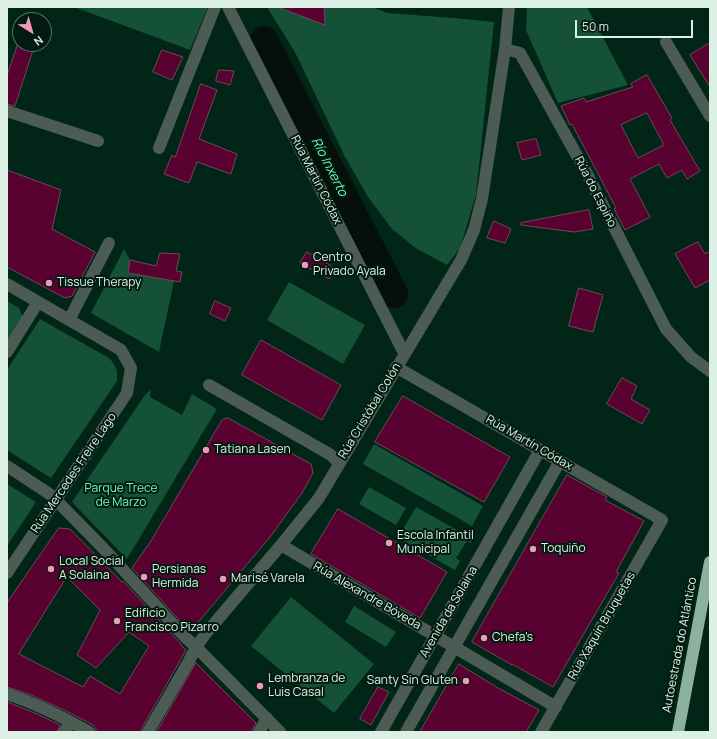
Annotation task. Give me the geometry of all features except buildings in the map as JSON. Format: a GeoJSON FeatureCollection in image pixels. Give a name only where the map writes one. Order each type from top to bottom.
{"type":"FeatureCollection","features":[{"type":"Feature","properties":{"kind":"highway","name":"Autoestrada do Atlántico"},"geometry":{"type":"LineString","coordinates":[[678,732],[710,562]]}},
{"type":"Feature","properties":{"kind":"street"},"geometry":{"type":"LineString","coordinates":[[158,148],[216,7]]}},
{"type":"Feature","properties":{"kind":"street","name":"Rúa Martín Códax"},"geometry":{"type":"LineString","coordinates":[[228,7],[404,353]]}},
{"type":"Feature","properties":{"kind":"street"},"geometry":{"type":"LineString","coordinates":[[505,49],[509,7]]}},
{"type":"Feature","properties":{"kind":"street"},"geometry":{"type":"LineString","coordinates":[[666,42],[710,116]]}},
{"type":"Feature","properties":{"kind":"street","name":"Rúa Cristóbal Colón"},"geometry":{"type":"LineString","coordinates":[[148,732],[196,647],[319,498],[404,353],[461,260],[474,230],[482,199],[505,49]]}},
{"type":"Feature","properties":{"kind":"street","name":"Rúa do Espiño"},"geometry":{"type":"LineString","coordinates":[[505,49],[520,53],[586,172],[666,329],[691,357],[710,371]]}},
{"type":"Feature","properties":{"kind":"street"},"geometry":{"type":"LineString","coordinates":[[7,111],[98,141]]}},
{"type":"Feature","properties":{"kind":"street"},"geometry":{"type":"LineString","coordinates":[[7,284],[69,320],[110,243]]}},
{"type":"Feature","properties":{"kind":"street"},"geometry":{"type":"LineString","coordinates":[[7,352],[38,302]]}},
{"type":"Feature","properties":{"kind":"street","name":"Rúa Mercedes Freire Lago"},"geometry":{"type":"LineString","coordinates":[[7,573],[127,393],[131,368],[121,350],[69,320]]}},
{"type":"Feature","properties":{"kind":"street","name":"Rúa Martín Códax"},"geometry":{"type":"LineString","coordinates":[[396,367],[662,520]]}},
{"type":"Feature","properties":{"kind":"street"},"geometry":{"type":"LineString","coordinates":[[209,385],[331,455],[340,463]]}},
{"type":"Feature","properties":{"kind":"street","name":"Avenida da Solaina"},"geometry":{"type":"LineString","coordinates":[[381,732],[540,450]]}},
{"type":"Feature","properties":{"kind":"street","name":"Avenida da Solaina"},"geometry":{"type":"LineString","coordinates":[[406,732],[560,461]]}},
{"type":"Feature","properties":{"kind":"street"},"geometry":{"type":"LineString","coordinates":[[7,466],[48,492],[104,549],[185,637],[280,732]]}},
{"type":"Feature","properties":{"kind":"street","name":"Rúa Xaquín Bruquetas"},"geometry":{"type":"LineString","coordinates":[[541,732],[662,520]]}},
{"type":"Feature","properties":{"kind":"street","name":"Rúa Alexandre Bóveda"},"geometry":{"type":"LineString","coordinates":[[281,545],[556,707]]}},
{"type":"Feature","properties":{"kind":"street"},"geometry":{"type":"LineString","coordinates":[[7,694],[22,699],[68,727],[89,732]]}},
{"type":"Feature","properties":{"kind":"street"},"geometry":{"type":"LineString","coordinates":[[259,732],[267,718]]}},
{"type":"Feature","properties":{"kind":"green space"},"geometry":{"type":"Polygon","coordinates":[[[74,7],[208,7],[190,50],[74,7]]]}},
{"type":"Feature","properties":{"kind":"green space"},"geometry":{"type":"Polygon","coordinates":[[[267,7],[277,7],[325,25],[324,7],[372,7],[387,13],[494,22],[476,195],[460,248],[447,265],[417,249],[392,229],[368,197],[344,155],[296,54],[267,7]]]}},
{"type":"Feature","properties":{"kind":"green space"},"geometry":{"type":"Polygon","coordinates":[[[527,7],[587,7],[628,85],[558,103],[526,30],[527,7]]]}},
{"type":"Feature","properties":{"kind":"green space"},"geometry":{"type":"Polygon","coordinates":[[[124,249],[130,260],[128,273],[174,281],[159,352],[91,313],[124,249]]]}},
{"type":"Feature","properties":{"kind":"green space"},"geometry":{"type":"Polygon","coordinates":[[[289,282],[365,325],[343,364],[267,320],[289,282]]]}},
{"type":"Feature","properties":{"kind":"green space"},"geometry":{"type":"Polygon","coordinates":[[[7,301],[19,308],[23,317],[7,342],[7,301]]]}},
{"type":"Feature","properties":{"kind":"green space"},"geometry":{"type":"Polygon","coordinates":[[[40,319],[109,358],[117,371],[117,381],[51,478],[7,450],[7,370],[40,319]]]}},
{"type":"Feature","properties":{"kind":"green space","name":"Parque Trece de Marzo"},"geometry":{"type":"Polygon","coordinates":[[[151,389],[150,397],[182,415],[192,394],[217,409],[127,559],[72,502],[145,395],[151,389]]]}},
{"type":"Feature","properties":{"kind":"green space"},"geometry":{"type":"Polygon","coordinates":[[[374,444],[483,506],[472,526],[363,464],[374,444]]]}},
{"type":"Feature","properties":{"kind":"green space"},"geometry":{"type":"Polygon","coordinates":[[[7,484],[36,502],[7,546],[7,484]]]}},
{"type":"Feature","properties":{"kind":"green space"},"geometry":{"type":"Polygon","coordinates":[[[369,487],[406,508],[396,525],[359,504],[369,487]]]}},
{"type":"Feature","properties":{"kind":"green space"},"geometry":{"type":"Polygon","coordinates":[[[416,507],[473,539],[471,543],[467,541],[456,558],[460,561],[455,570],[398,538],[416,507]]]}},
{"type":"Feature","properties":{"kind":"green space"},"geometry":{"type":"Polygon","coordinates":[[[291,597],[374,664],[334,713],[251,646],[291,597]]]}},
{"type":"Feature","properties":{"kind":"green space"},"geometry":{"type":"Polygon","coordinates":[[[354,606],[396,632],[386,647],[345,622],[354,606]]]}},
{"type":"Feature","properties":{"kind":"waterway","name":"Río Inxerto"},"geometry":{"type":"LineString","coordinates":[[264,40],[394,294]]}},
{"type":"Feature","properties":{"kind":"place","name":"Centro Privado Ayala"},"geometry":{"type":"Point","coordinates":[305,265]}},
{"type":"Feature","properties":{"kind":"place","name":"Tissue Therapy"},"geometry":{"type":"Point","coordinates":[49,283]}},
{"type":"Feature","properties":{"kind":"place","name":"Tatiana Lasen"},"geometry":{"type":"Point","coordinates":[206,450]}},
{"type":"Feature","properties":{"kind":"place","name":"Escola Infantil Municipal"},"geometry":{"type":"Point","coordinates":[389,543]}},
{"type":"Feature","properties":{"kind":"place","name":"Toquiño"},"geometry":{"type":"Point","coordinates":[533,549]}},
{"type":"Feature","properties":{"kind":"place","name":"Local Social A Solaina"},"geometry":{"type":"Point","coordinates":[51,569]}},
{"type":"Feature","properties":{"kind":"place","name":"Persianas Hermida"},"geometry":{"type":"Point","coordinates":[144,577]}},
{"type":"Feature","properties":{"kind":"place","name":"Marisé Varela"},"geometry":{"type":"Point","coordinates":[223,579]}},
{"type":"Feature","properties":{"kind":"place","name":"Edificio Francisco Pizarro"},"geometry":{"type":"Point","coordinates":[117,621]}},
{"type":"Feature","properties":{"kind":"place","name":"Chefa's"},"geometry":{"type":"Point","coordinates":[484,638]}},
{"type":"Feature","properties":{"kind":"place","name":"Santy Sin Gluten"},"geometry":{"type":"Point","coordinates":[466,681]}},
{"type":"Feature","properties":{"kind":"place","name":"Lembranza de Luis Casal"},"geometry":{"type":"Point","coordinates":[260,686]}}]}
